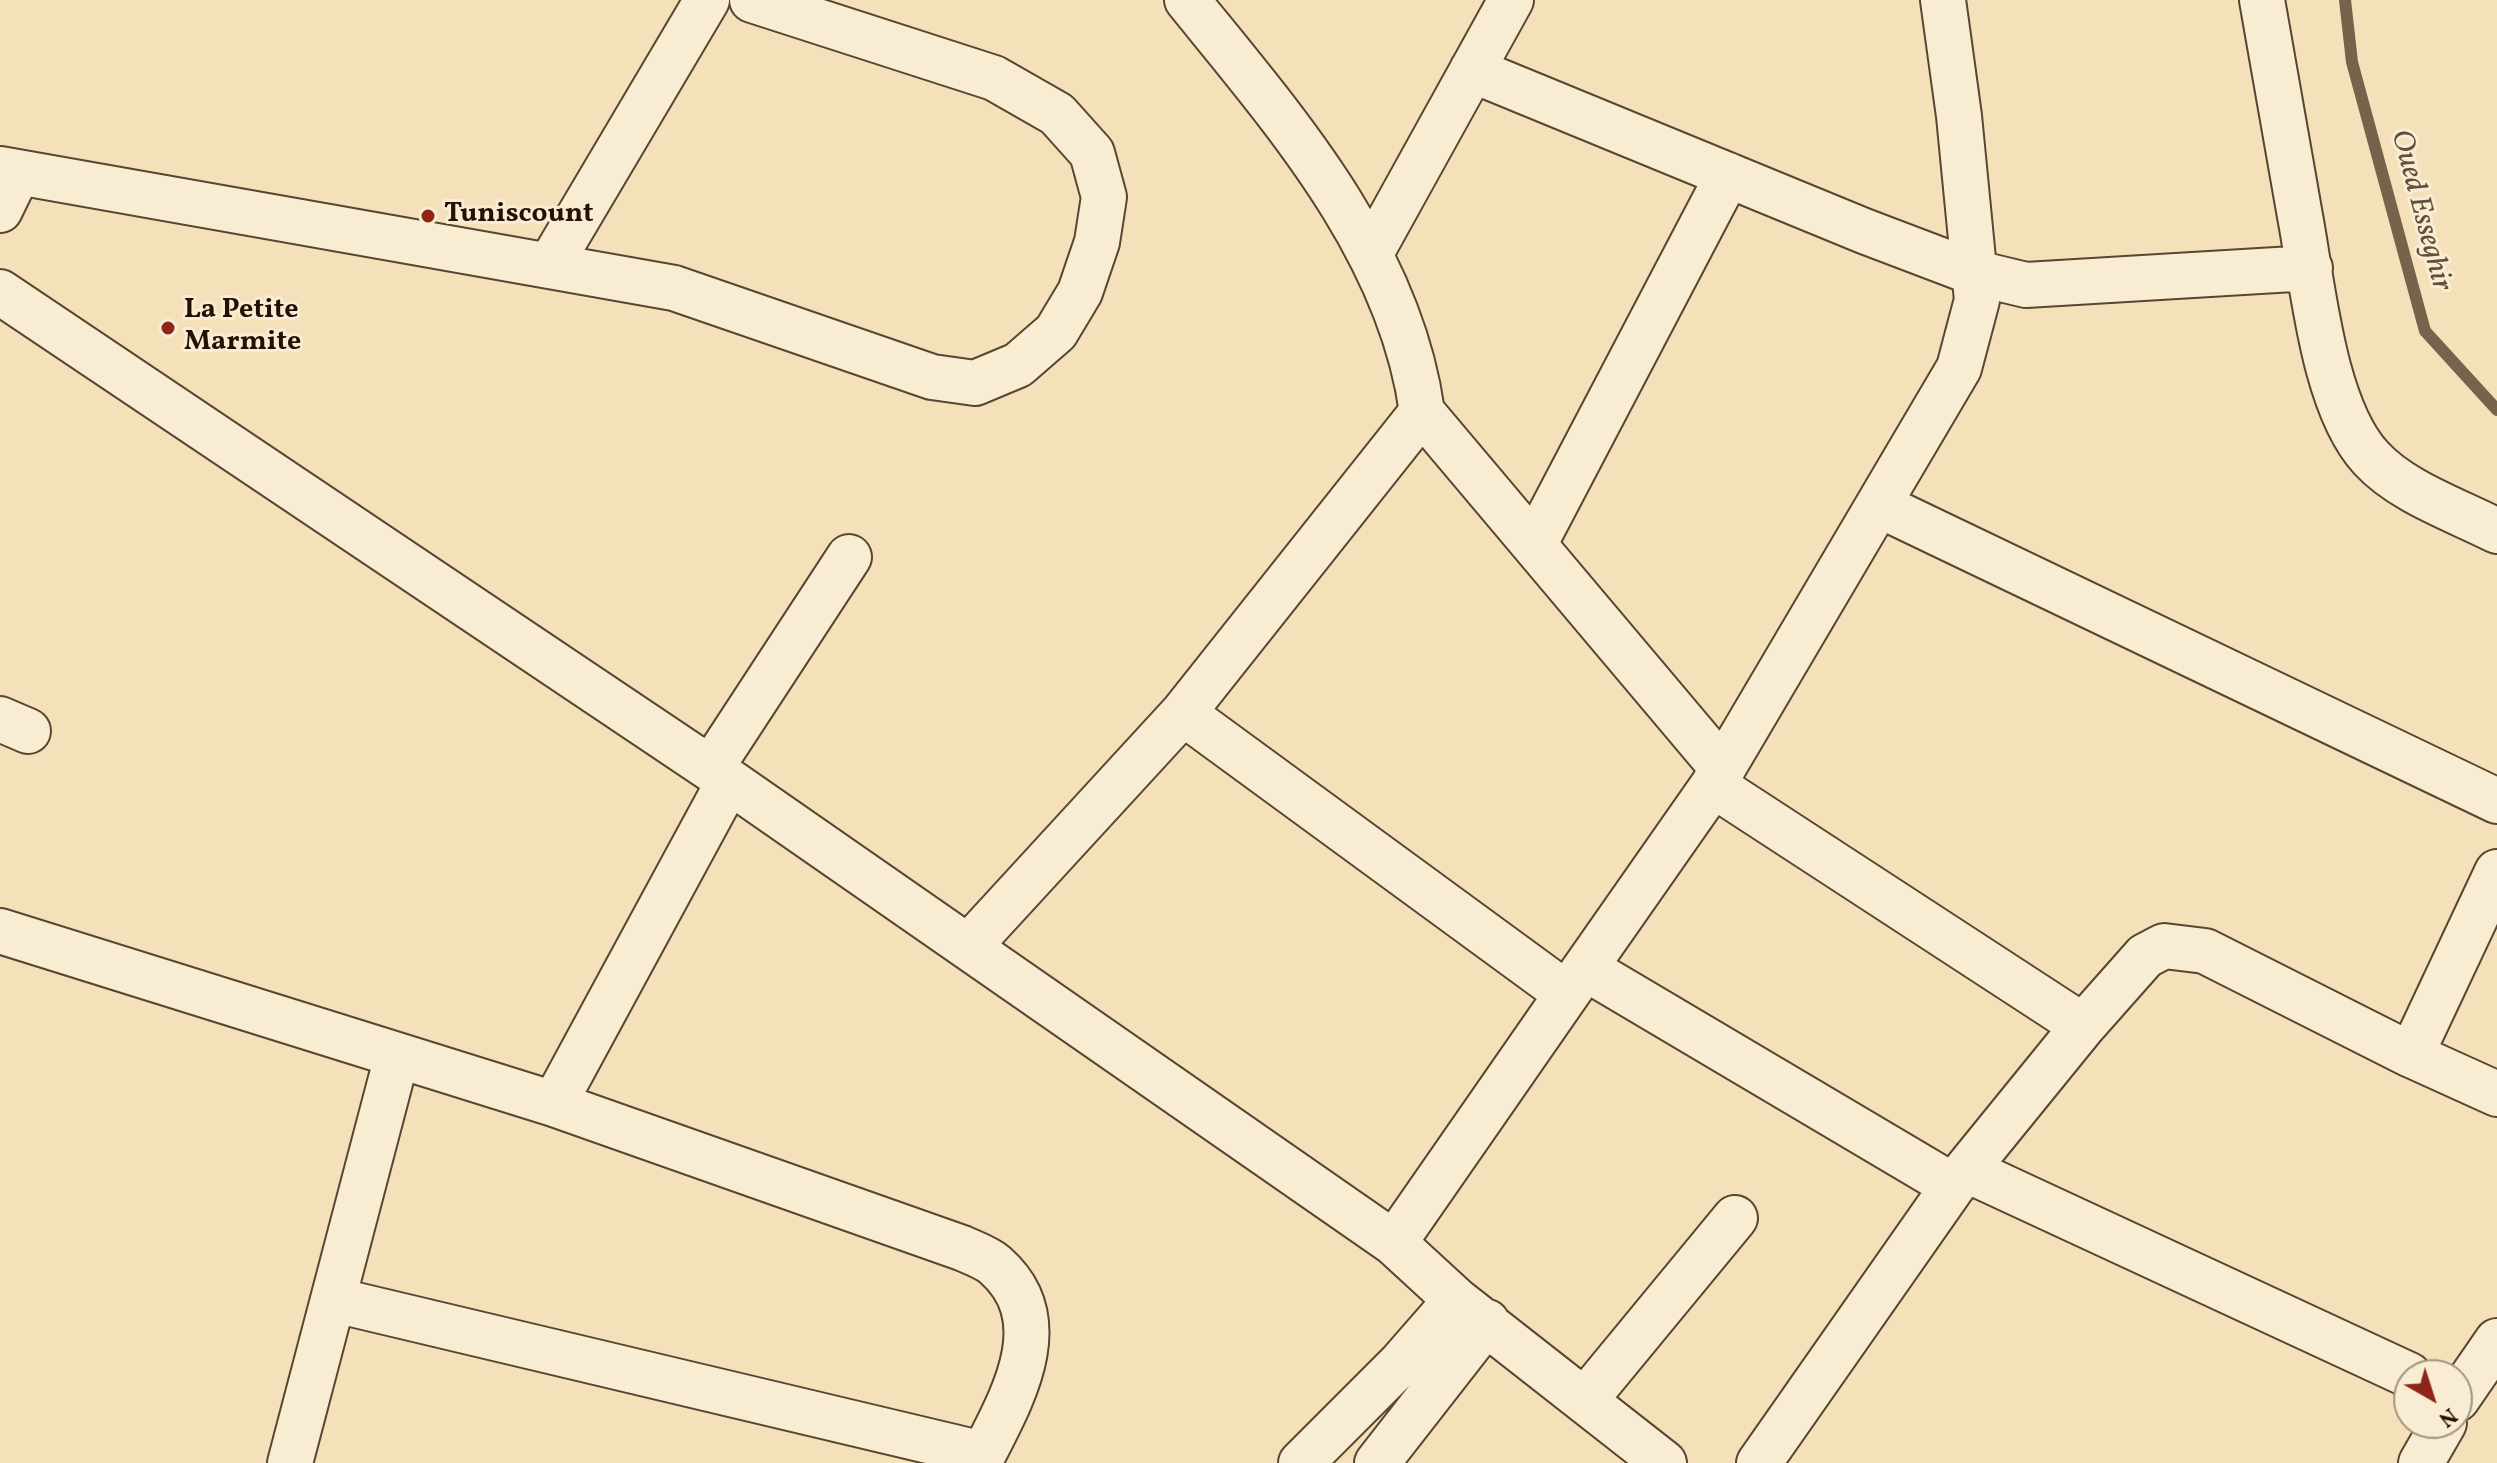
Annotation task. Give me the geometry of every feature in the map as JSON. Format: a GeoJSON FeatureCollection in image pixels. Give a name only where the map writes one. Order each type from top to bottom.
{"type":"FeatureCollection","features":[{"type":"Feature","properties":{"kind":"street"},"geometry":{"type":"LineString","coordinates":[[550,265],[707,0]]}},
{"type":"Feature","properties":{"kind":"street"},"geometry":{"type":"LineString","coordinates":[[6,184],[550,265],[674,288],[932,377],[975,383],[1018,365],[1056,332],[1080,292],[1097,242],[1104,197],[1092,153],[1057,114],[994,78],[752,0]]}},
{"type":"Feature","properties":{"kind":"street"},"geometry":{"type":"LineString","coordinates":[[1187,0],[1323,176],[1371,253],[1403,325],[1416,364],[1422,412],[1534,545],[1718,777],[2083,1026]]}},
{"type":"Feature","properties":{"kind":"street"},"geometry":{"type":"LineString","coordinates":[[1371,253],[1511,0]]}},
{"type":"Feature","properties":{"kind":"street"},"geometry":{"type":"LineString","coordinates":[[1394,1243],[1718,777],[1959,368],[1977,300],[1959,116],[1943,0]]}},
{"type":"Feature","properties":{"kind":"street"},"geometry":{"type":"LineString","coordinates":[[2262,0],[2326,356],[2356,441],[2374,461],[2404,484],[2497,531]]}},
{"type":"Feature","properties":{"kind":"street"},"geometry":{"type":"LineString","coordinates":[[1472,70],[1972,272],[2026,285],[2310,268]]}},
{"type":"Feature","properties":{"kind":"street"},"geometry":{"type":"LineString","coordinates":[[1534,545],[1728,175]]}},
{"type":"Feature","properties":{"kind":"street"},"geometry":{"type":"LineString","coordinates":[[0,292],[720,774],[1394,1243],[1471,1311],[1664,1463]]}},
{"type":"Feature","properties":{"kind":"street"},"geometry":{"type":"LineString","coordinates":[[968,947],[1183,713],[1422,412]]}},
{"type":"Feature","properties":{"kind":"street"},"geometry":{"type":"LineString","coordinates":[[1879,505],[2497,801]]}},
{"type":"Feature","properties":{"kind":"street"},"geometry":{"type":"LineString","coordinates":[[554,1104],[720,774],[849,557]]}},
{"type":"Feature","properties":{"kind":"street"},"geometry":{"type":"LineString","coordinates":[[1183,713],[1576,981],[1960,1178],[2393,1368]]}},
{"type":"Feature","properties":{"kind":"street"},"geometry":{"type":"LineString","coordinates":[[2411,1055],[2497,872]]}},
{"type":"Feature","properties":{"kind":"street"},"geometry":{"type":"LineString","coordinates":[[0,931],[554,1104],[962,1248],[995,1264],[1025,1310],[1027,1342],[1022,1374],[981,1458],[335,1300]]}},
{"type":"Feature","properties":{"kind":"street"},"geometry":{"type":"LineString","coordinates":[[1759,1463],[1960,1178],[2083,1026],[2145,956],[2164,946],[2205,951],[2411,1055],[2497,1094]]}},
{"type":"Feature","properties":{"kind":"street"},"geometry":{"type":"LineString","coordinates":[[290,1463],[397,1056]]}},
{"type":"Feature","properties":{"kind":"street"},"geometry":{"type":"LineString","coordinates":[[1585,1400],[1735,1218]]}},
{"type":"Feature","properties":{"kind":"street"},"geometry":{"type":"LineString","coordinates":[[1301,1463],[1401,1363],[1471,1311]]}},
{"type":"Feature","properties":{"kind":"street"},"geometry":{"type":"LineString","coordinates":[[1377,1463],[1471,1311]]}},
{"type":"Feature","properties":{"kind":"street"},"geometry":{"type":"LineString","coordinates":[[2473,1375],[2497,1341]]}},
{"type":"Feature","properties":{"kind":"street"},"geometry":{"type":"LineString","coordinates":[[2421,1463],[2435,1439]]}},
{"type":"Feature","properties":{"kind":"waterway","name":"Oued Esseghir"},"geometry":{"type":"LineString","coordinates":[[2345,0],[2352,62],[2425,331],[2497,410]]}},
{"type":"Feature","properties":{"kind":"place","name":"Tuniscount"},"geometry":{"type":"Point","coordinates":[428,216]}},
{"type":"Feature","properties":{"kind":"place","name":"La Petite Marmite"},"geometry":{"type":"Point","coordinates":[168,328]}}]}
